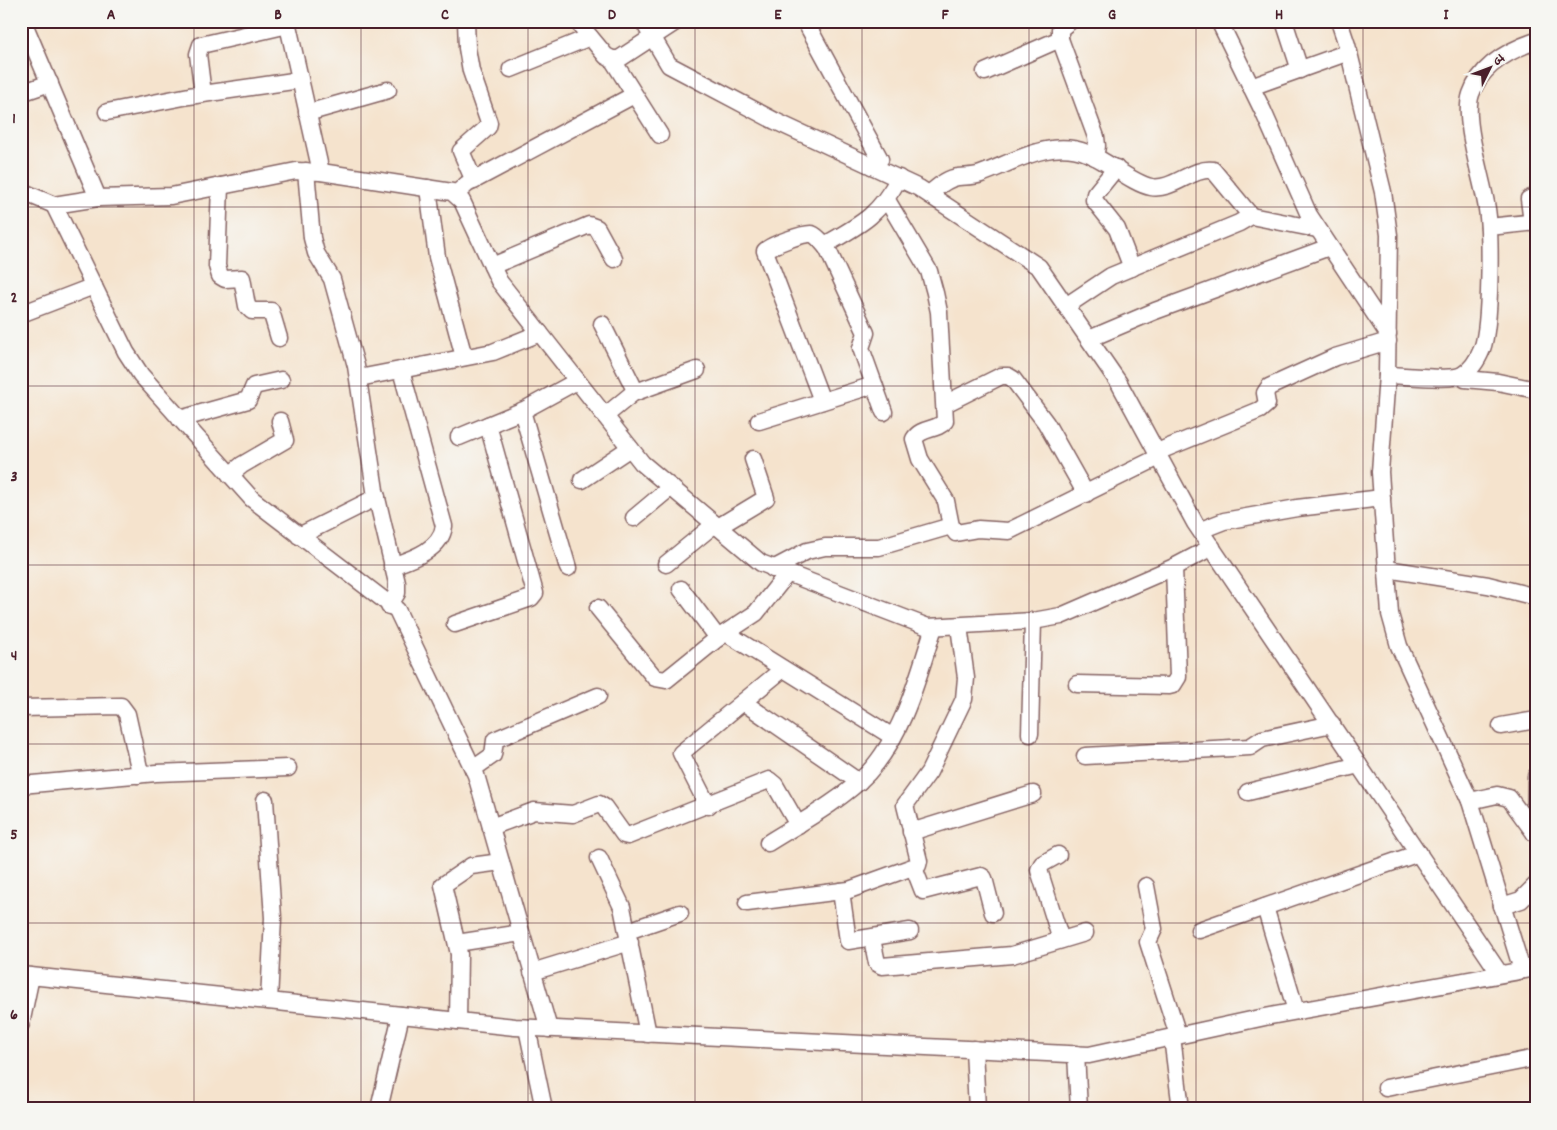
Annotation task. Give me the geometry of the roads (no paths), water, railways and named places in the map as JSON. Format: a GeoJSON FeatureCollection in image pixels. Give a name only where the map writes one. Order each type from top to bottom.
{"type":"FeatureCollection","features":[{"type":"Feature","properties":{"kind":"street"},"geometry":{"type":"LineString","coordinates":[[23,21],[98,198]]}},
{"type":"Feature","properties":{"kind":"street"},"geometry":{"type":"LineString","coordinates":[[466,21],[467,48],[471,71],[489,123],[488,127],[461,150],[474,180]]}},
{"type":"Feature","properties":{"kind":"street"},"geometry":{"type":"LineString","coordinates":[[577,21],[606,56],[612,59],[618,59],[678,21]]}},
{"type":"Feature","properties":{"kind":"street"},"geometry":{"type":"LineString","coordinates":[[643,21],[669,65],[775,121],[899,178],[929,194],[1039,267],[1119,383],[1212,547],[1500,974]]}},
{"type":"Feature","properties":{"kind":"street"},"geometry":{"type":"LineString","coordinates":[[805,21],[880,159],[872,166]]}},
{"type":"Feature","properties":{"kind":"street"},"geometry":{"type":"LineString","coordinates":[[1070,21],[1060,29],[1060,39],[1096,137],[1097,146],[1094,157]]}},
{"type":"Feature","properties":{"kind":"street"},"geometry":{"type":"LineString","coordinates":[[1219,21],[1251,87],[1308,216],[1388,337]]}},
{"type":"Feature","properties":{"kind":"street"},"geometry":{"type":"LineString","coordinates":[[1284,21],[1300,70]]}},
{"type":"Feature","properties":{"kind":"street"},"geometry":{"type":"LineString","coordinates":[[21,1024],[26,976],[527,1028],[1089,1055],[1296,1011],[1531,970],[1502,906],[1470,801],[1399,646],[1390,614],[1380,472],[1387,375],[1389,235],[1383,192],[1349,52],[1338,21]]}},
{"type":"Feature","properties":{"kind":"street"},"geometry":{"type":"LineString","coordinates":[[203,94],[198,54],[198,49],[201,45],[287,23],[307,113],[313,172],[314,246],[332,279],[359,378],[377,497],[397,594],[389,606]]}},
{"type":"Feature","properties":{"kind":"street"},"geometry":{"type":"LineString","coordinates":[[511,69],[590,38]]}},
{"type":"Feature","properties":{"kind":"street"},"geometry":{"type":"LineString","coordinates":[[985,72],[1060,39]]}},
{"type":"Feature","properties":{"kind":"street"},"geometry":{"type":"LineString","coordinates":[[1460,376],[1471,368],[1477,359],[1486,329],[1489,227],[1488,210],[1471,128],[1468,103],[1478,80],[1498,58],[1514,48],[1536,41]]}},
{"type":"Feature","properties":{"kind":"street"},"geometry":{"type":"LineString","coordinates":[[1251,87],[1349,52]]}},
{"type":"Feature","properties":{"kind":"street"},"geometry":{"type":"LineString","coordinates":[[612,59],[660,136]]}},
{"type":"Feature","properties":{"kind":"street"},"geometry":{"type":"LineString","coordinates":[[106,112],[203,94],[300,80]]}},
{"type":"Feature","properties":{"kind":"street"},"geometry":{"type":"LineString","coordinates":[[21,94],[50,83]]}},
{"type":"Feature","properties":{"kind":"street"},"geometry":{"type":"LineString","coordinates":[[307,113],[388,90]]}},
{"type":"Feature","properties":{"kind":"street"},"geometry":{"type":"LineString","coordinates":[[456,194],[474,180],[634,95]]}},
{"type":"Feature","properties":{"kind":"street"},"geometry":{"type":"LineString","coordinates":[[929,194],[953,178],[975,176],[1017,159],[1049,150],[1073,148],[1116,168],[1148,187],[1155,188],[1203,171],[1213,170],[1251,216]]}},
{"type":"Feature","properties":{"kind":"street"},"geometry":{"type":"LineString","coordinates":[[1116,168],[1094,197],[1121,237],[1132,268]]}},
{"type":"Feature","properties":{"kind":"street"},"geometry":{"type":"LineString","coordinates":[[23,193],[54,205],[98,198],[171,196],[296,171],[428,188],[456,194],[462,201],[503,287],[642,463],[761,563],[928,627],[1033,621],[1069,614],[1174,567],[1212,547]]}},
{"type":"Feature","properties":{"kind":"street"},"geometry":{"type":"LineString","coordinates":[[827,248],[830,242],[868,220],[887,200],[899,178]]}},
{"type":"Feature","properties":{"kind":"street"},"geometry":{"type":"LineString","coordinates":[[220,186],[217,266],[220,276],[225,279],[242,278],[247,306],[252,310],[271,310],[279,338]]}},
{"type":"Feature","properties":{"kind":"street"},"geometry":{"type":"LineString","coordinates":[[428,188],[437,257],[464,357]]}},
{"type":"Feature","properties":{"kind":"street"},"geometry":{"type":"LineString","coordinates":[[1489,227],[1534,223],[1528,203],[1529,199],[1536,196]]}},
{"type":"Feature","properties":{"kind":"street"},"geometry":{"type":"LineString","coordinates":[[887,200],[912,239],[929,272],[933,286],[938,312],[945,421],[943,424],[919,432],[914,439],[920,459],[946,501],[951,526],[956,533],[978,529],[1009,531],[1086,494],[1158,454],[1260,410],[1267,404],[1265,393],[1269,387],[1335,357],[1388,337]]}},
{"type":"Feature","properties":{"kind":"street"},"geometry":{"type":"LineString","coordinates":[[54,205],[126,352],[141,375],[252,499],[389,606],[397,610],[473,769],[549,1029]]}},
{"type":"Feature","properties":{"kind":"street"},"geometry":{"type":"LineString","coordinates":[[1066,306],[1100,282],[1251,216],[1317,229]]}},
{"type":"Feature","properties":{"kind":"street"},"geometry":{"type":"LineString","coordinates":[[492,266],[589,225],[597,228],[614,259]]}},
{"type":"Feature","properties":{"kind":"street"},"geometry":{"type":"LineString","coordinates":[[822,401],[765,251],[771,246],[808,234],[815,236],[827,248],[866,333],[861,348],[884,412]]}},
{"type":"Feature","properties":{"kind":"street"},"geometry":{"type":"LineString","coordinates":[[1089,339],[1155,312],[1329,248]]}},
{"type":"Feature","properties":{"kind":"street"},"geometry":{"type":"LineString","coordinates":[[21,314],[94,286]]}},
{"type":"Feature","properties":{"kind":"street"},"geometry":{"type":"LineString","coordinates":[[602,324],[636,392]]}},
{"type":"Feature","properties":{"kind":"street"},"geometry":{"type":"LineString","coordinates":[[359,378],[499,350],[540,333]]}},
{"type":"Feature","properties":{"kind":"street"},"geometry":{"type":"LineString","coordinates":[[392,566],[422,555],[442,535],[444,526],[401,370]]}},
{"type":"Feature","properties":{"kind":"street"},"geometry":{"type":"LineString","coordinates":[[605,416],[636,392],[696,370]]}},
{"type":"Feature","properties":{"kind":"street"},"geometry":{"type":"LineString","coordinates":[[1387,375],[1460,376],[1465,379],[1498,382],[1536,390]]}},
{"type":"Feature","properties":{"kind":"street"},"geometry":{"type":"LineString","coordinates":[[945,404],[1002,376],[1008,376],[1013,379],[1046,423],[1086,494]]}},
{"type":"Feature","properties":{"kind":"street"},"geometry":{"type":"LineString","coordinates":[[180,419],[248,400],[254,386],[282,380]]}},
{"type":"Feature","properties":{"kind":"street"},"geometry":{"type":"LineString","coordinates":[[459,437],[522,411],[577,381]]}},
{"type":"Feature","properties":{"kind":"street"},"geometry":{"type":"LineString","coordinates":[[759,421],[874,384]]}},
{"type":"Feature","properties":{"kind":"street"},"geometry":{"type":"LineString","coordinates":[[522,411],[568,568]]}},
{"type":"Feature","properties":{"kind":"street"},"geometry":{"type":"LineString","coordinates":[[230,475],[242,465],[285,440],[280,421]]}},
{"type":"Feature","properties":{"kind":"street"},"geometry":{"type":"LineString","coordinates":[[455,624],[531,598],[535,593],[488,425]]}},
{"type":"Feature","properties":{"kind":"street"},"geometry":{"type":"LineString","coordinates":[[582,480],[630,448]]}},
{"type":"Feature","properties":{"kind":"street"},"geometry":{"type":"LineString","coordinates":[[666,564],[716,526],[766,498],[753,459]]}},
{"type":"Feature","properties":{"kind":"street"},"geometry":{"type":"LineString","coordinates":[[634,518],[670,487]]}},
{"type":"Feature","properties":{"kind":"street"},"geometry":{"type":"LineString","coordinates":[[299,536],[377,497]]}},
{"type":"Feature","properties":{"kind":"street"},"geometry":{"type":"LineString","coordinates":[[1201,530],[1224,521],[1297,508],[1382,498]]}},
{"type":"Feature","properties":{"kind":"street"},"geometry":{"type":"LineString","coordinates":[[598,608],[655,678],[661,680],[671,676],[722,635],[756,613],[780,571],[807,551],[825,547],[879,548],[951,526]]}},
{"type":"Feature","properties":{"kind":"street"},"geometry":{"type":"LineString","coordinates":[[1077,684],[1169,686],[1176,681],[1178,677],[1174,567]]}},
{"type":"Feature","properties":{"kind":"street"},"geometry":{"type":"LineString","coordinates":[[1387,569],[1462,580],[1536,597]]}},
{"type":"Feature","properties":{"kind":"street"},"geometry":{"type":"LineString","coordinates":[[681,589],[722,635],[782,669],[893,737]]}},
{"type":"Feature","properties":{"kind":"street"},"geometry":{"type":"LineString","coordinates":[[1030,734],[1033,621]]}},
{"type":"Feature","properties":{"kind":"street"},"geometry":{"type":"LineString","coordinates":[[748,903],[841,891],[914,868],[919,861],[905,805],[928,772],[964,698],[966,678],[959,626]]}},
{"type":"Feature","properties":{"kind":"street"},"geometry":{"type":"LineString","coordinates":[[768,843],[859,782],[879,759],[893,737],[912,693],[934,627]]}},
{"type":"Feature","properties":{"kind":"street"},"geometry":{"type":"LineString","coordinates":[[708,806],[681,753],[782,669]]}},
{"type":"Feature","properties":{"kind":"street"},"geometry":{"type":"LineString","coordinates":[[473,769],[493,755],[495,740],[598,696]]}},
{"type":"Feature","properties":{"kind":"street"},"geometry":{"type":"LineString","coordinates":[[742,702],[859,782]]}},
{"type":"Feature","properties":{"kind":"street"},"geometry":{"type":"LineString","coordinates":[[21,708],[121,706],[127,714],[139,768],[138,775]]}},
{"type":"Feature","properties":{"kind":"street"},"geometry":{"type":"LineString","coordinates":[[1501,726],[1536,720]]}},
{"type":"Feature","properties":{"kind":"street"},"geometry":{"type":"LineString","coordinates":[[1085,756],[1250,747],[1262,739],[1332,724]]}},
{"type":"Feature","properties":{"kind":"street"},"geometry":{"type":"LineString","coordinates":[[1248,792],[1359,765]]}},
{"type":"Feature","properties":{"kind":"street"},"geometry":{"type":"LineString","coordinates":[[21,785],[138,775],[288,768]]}},
{"type":"Feature","properties":{"kind":"street"},"geometry":{"type":"LineString","coordinates":[[1535,834],[1536,776]]}},
{"type":"Feature","properties":{"kind":"street"},"geometry":{"type":"LineString","coordinates":[[491,827],[534,811],[573,814],[599,804],[604,807],[624,835],[628,836],[708,806],[769,780],[775,785],[798,824]]}},
{"type":"Feature","properties":{"kind":"street"},"geometry":{"type":"LineString","coordinates":[[911,832],[1033,794]]}},
{"type":"Feature","properties":{"kind":"street"},"geometry":{"type":"LineString","coordinates":[[1470,801],[1504,795],[1509,798],[1535,834]]}},
{"type":"Feature","properties":{"kind":"street"},"geometry":{"type":"LineString","coordinates":[[265,800],[273,918],[269,1001]]}},
{"type":"Feature","properties":{"kind":"street"},"geometry":{"type":"LineString","coordinates":[[1199,930],[1419,853]]}},
{"type":"Feature","properties":{"kind":"street"},"geometry":{"type":"LineString","coordinates":[[1058,855],[1042,864],[1039,870],[1061,940]]}},
{"type":"Feature","properties":{"kind":"street"},"geometry":{"type":"LineString","coordinates":[[598,858],[617,893],[629,937],[648,1034]]}},
{"type":"Feature","properties":{"kind":"street"},"geometry":{"type":"LineString","coordinates":[[458,1021],[460,968],[457,943],[443,885],[472,866],[501,862]]}},
{"type":"Feature","properties":{"kind":"street"},"geometry":{"type":"LineString","coordinates":[[914,868],[923,891],[981,876],[984,878],[993,913]]}},
{"type":"Feature","properties":{"kind":"street"},"geometry":{"type":"LineString","coordinates":[[1502,906],[1521,900],[1536,885]]}},
{"type":"Feature","properties":{"kind":"street"},"geometry":{"type":"LineString","coordinates":[[1146,886],[1154,929],[1148,942],[1175,1036],[1181,1109]]}},
{"type":"Feature","properties":{"kind":"street"},"geometry":{"type":"LineString","coordinates":[[841,891],[848,941],[872,939],[910,931]]}},
{"type":"Feature","properties":{"kind":"street"},"geometry":{"type":"LineString","coordinates":[[1265,906],[1296,1011]]}},
{"type":"Feature","properties":{"kind":"street"},"geometry":{"type":"LineString","coordinates":[[532,972],[629,937],[680,913]]}},
{"type":"Feature","properties":{"kind":"street"},"geometry":{"type":"LineString","coordinates":[[872,939],[877,963],[882,966],[1012,955],[1085,932]]}},
{"type":"Feature","properties":{"kind":"street"},"geometry":{"type":"LineString","coordinates":[[457,943],[522,933]]}},
{"type":"Feature","properties":{"kind":"street"},"geometry":{"type":"LineString","coordinates":[[379,1109],[401,1015]]}},
{"type":"Feature","properties":{"kind":"street"},"geometry":{"type":"LineString","coordinates":[[527,1028],[544,1109]]}},
{"type":"Feature","properties":{"kind":"street"},"geometry":{"type":"LineString","coordinates":[[974,1049],[977,1109]]}},
{"type":"Feature","properties":{"kind":"street"},"geometry":{"type":"LineString","coordinates":[[1076,1054],[1079,1109]]}},
{"type":"Feature","properties":{"kind":"street"},"geometry":{"type":"LineString","coordinates":[[1386,1088],[1536,1058]]}}]}
